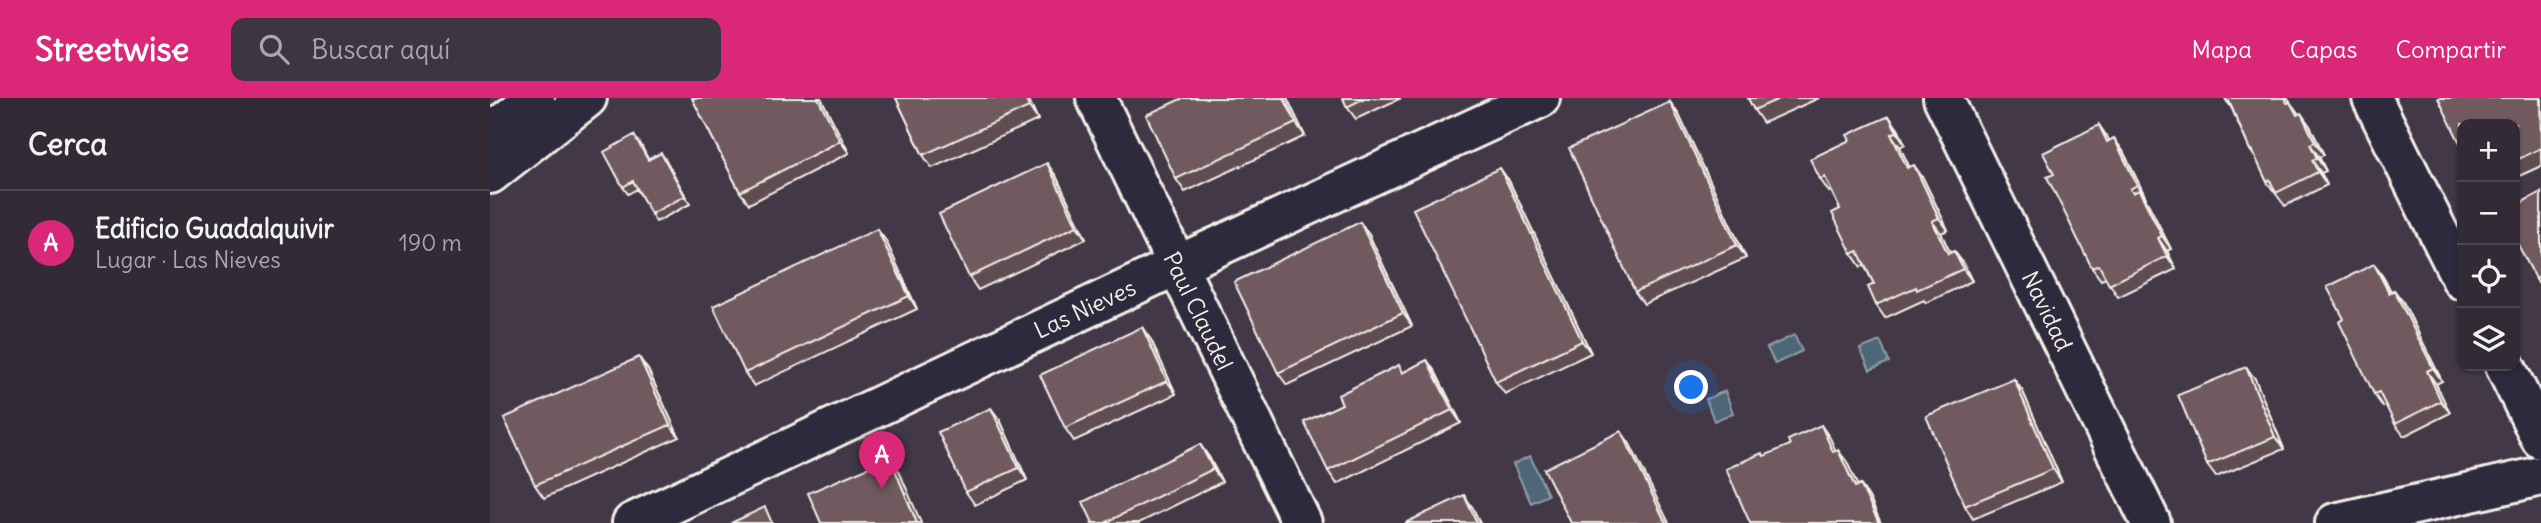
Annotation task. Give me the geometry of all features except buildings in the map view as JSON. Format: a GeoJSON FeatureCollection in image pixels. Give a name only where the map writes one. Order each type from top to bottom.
{"type":"FeatureCollection","features":[{"type":"Feature","properties":{"kind":"street"},"geometry":{"type":"LineString","coordinates":[[490,134],[535,98]]}},
{"type":"Feature","properties":{"kind":"street"},"geometry":{"type":"LineString","coordinates":[[490,174],[587,98]]}},
{"type":"Feature","properties":{"kind":"street","name":"Paul Claudel"},"geometry":{"type":"LineString","coordinates":[[1096,98],[1301,523]]}},
{"type":"Feature","properties":{"kind":"street","name":"Las Nieves"},"geometry":{"type":"LineString","coordinates":[[632,523],[1539,98]]}},
{"type":"Feature","properties":{"kind":"street","name":"Navidad"},"geometry":{"type":"LineString","coordinates":[[1944,98],[2151,523]]}},
{"type":"Feature","properties":{"kind":"street"},"geometry":{"type":"LineString","coordinates":[[2372,98],[2457,270]]}},
{"type":"Feature","properties":{"kind":"street"},"geometry":{"type":"LineString","coordinates":[[2507,371],[2541,439]]}},
{"type":"Feature","properties":{"kind":"street"},"geometry":{"type":"LineString","coordinates":[[2335,523],[2541,476]]}},
{"type":"Feature","properties":{"kind":"water"},"geometry":{"type":"Polygon","coordinates":[[[1794,335],[1802,351],[1775,364],[1767,348],[1794,335]]]}},
{"type":"Feature","properties":{"kind":"water"},"geometry":{"type":"Polygon","coordinates":[[[1880,341],[1889,362],[1870,370],[1860,349],[1880,341]]]}},
{"type":"Feature","properties":{"kind":"water"},"geometry":{"type":"Polygon","coordinates":[[[1725,391],[1733,413],[1714,421],[1706,399],[1725,391]]]}},
{"type":"Feature","properties":{"kind":"water"},"geometry":{"type":"Polygon","coordinates":[[[1530,456],[1548,495],[1531,503],[1513,464],[1530,456]]]}},
{"type":"Feature","properties":{"kind":"place","name":"Edificio Guadalquivir"},"geometry":{"type":"Point","coordinates":[882,489]}}]}
